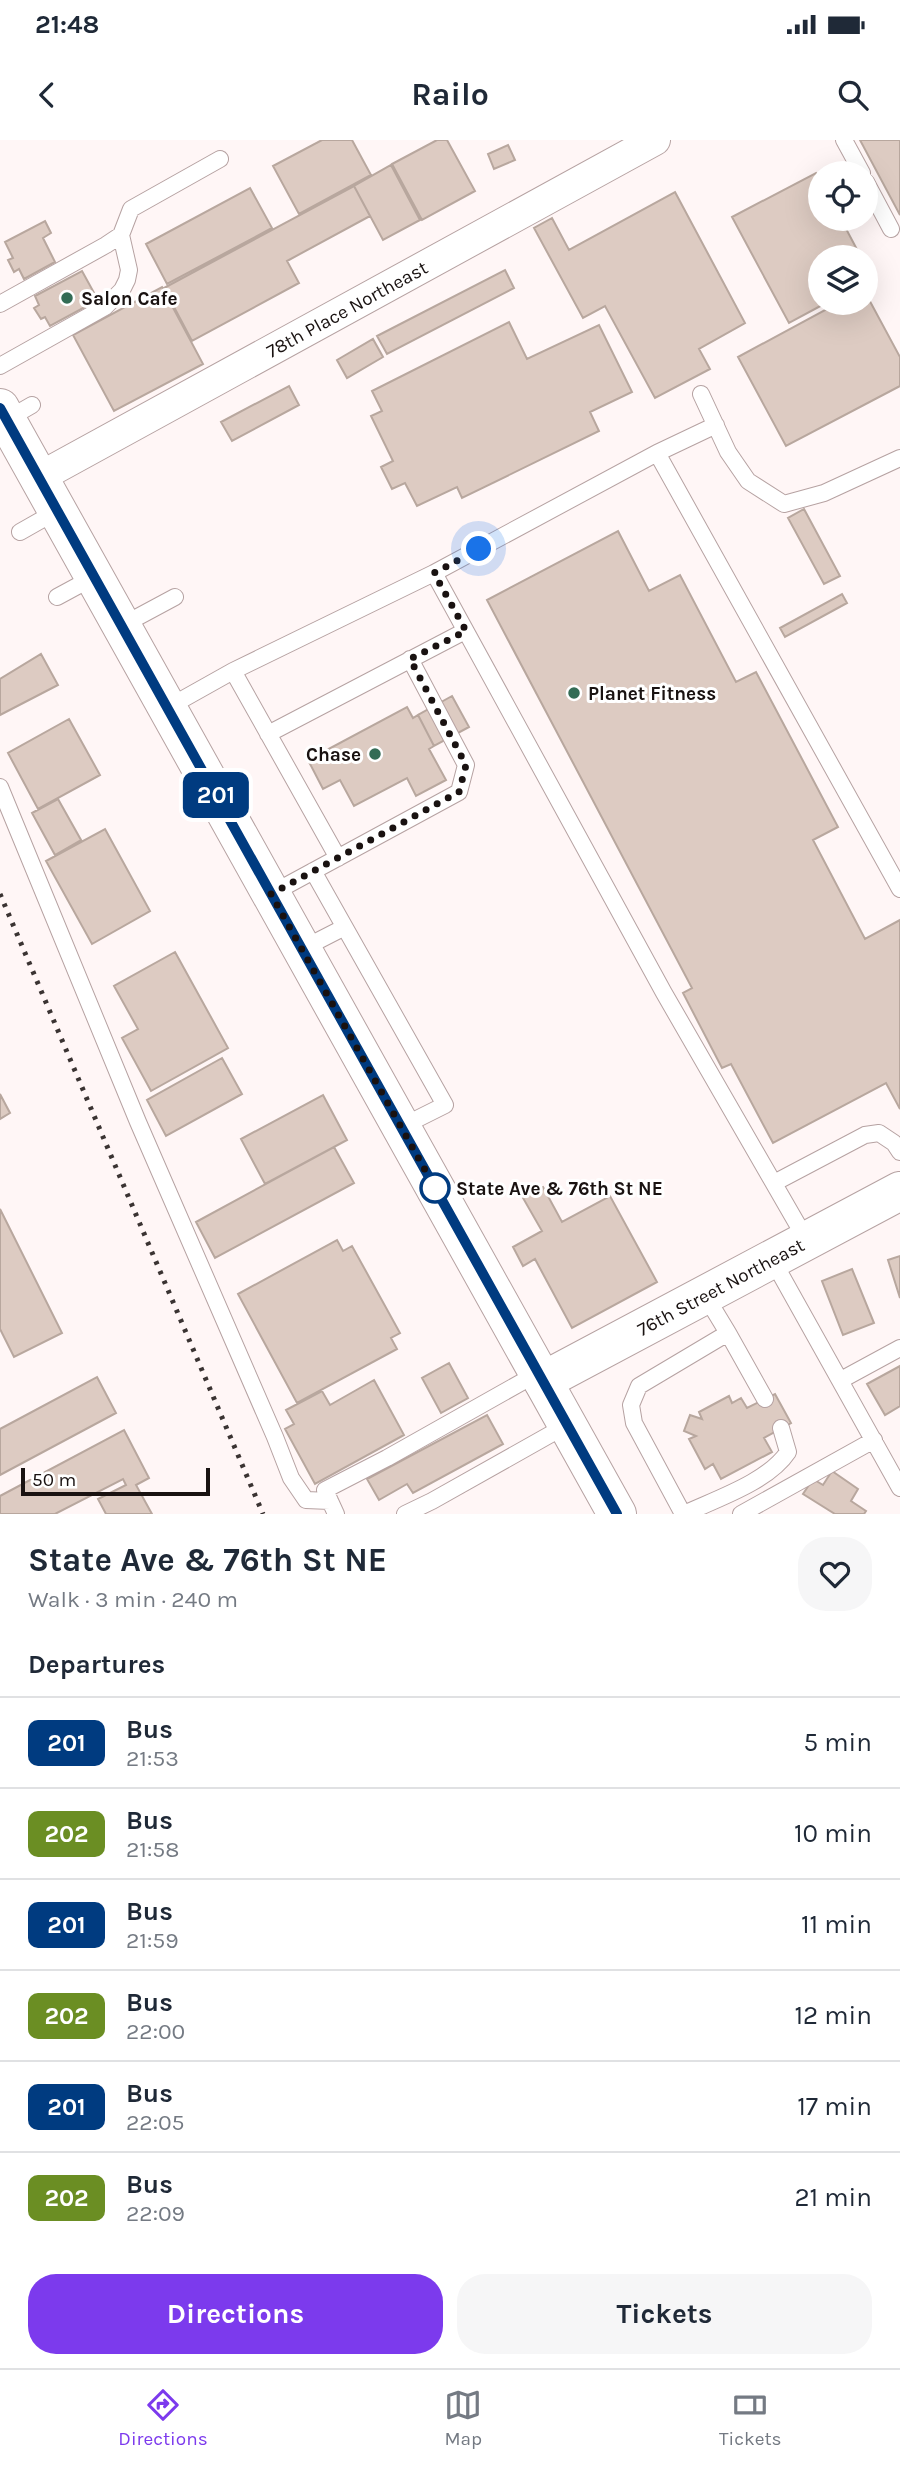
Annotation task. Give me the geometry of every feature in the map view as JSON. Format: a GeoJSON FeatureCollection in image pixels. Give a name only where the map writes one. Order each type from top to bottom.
{"type":"FeatureCollection","features":[{"type":"Feature","properties":{"kind":"main road"},"geometry":{"type":"LineString","coordinates":[[13,411],[38,478],[617,1514]]}},
{"type":"Feature","properties":{"kind":"main road","name":"76th Street Northeast"},"geometry":{"type":"LineString","coordinates":[[540,1377],[705,1295],[900,1191]]}},
{"type":"Feature","properties":{"kind":"street","name":"78th Place Northeast"},"geometry":{"type":"LineString","coordinates":[[38,478],[656,140]]}},
{"type":"Feature","properties":{"kind":"lane"},"geometry":{"type":"LineString","coordinates":[[844,140],[855,161]]}},
{"type":"Feature","properties":{"kind":"lane"},"geometry":{"type":"LineString","coordinates":[[0,304],[106,245],[121,234],[131,209],[220,159]]}},
{"type":"Feature","properties":{"kind":"lane"},"geometry":{"type":"LineString","coordinates":[[878,205],[891,229]]}},
{"type":"Feature","properties":{"kind":"lane"},"geometry":{"type":"LineString","coordinates":[[0,366],[105,307],[122,289],[129,270],[121,234]]}},
{"type":"Feature","properties":{"kind":"lane"},"geometry":{"type":"LineString","coordinates":[[701,394],[728,452],[748,481],[784,504],[824,493],[900,458]]}},
{"type":"Feature","properties":{"kind":"lane"},"geometry":{"type":"LineString","coordinates":[[167,708],[233,671],[434,573],[657,453],[716,425]]}},
{"type":"Feature","properties":{"kind":"lane"},"geometry":{"type":"LineString","coordinates":[[657,453],[900,889]]}},
{"type":"Feature","properties":{"kind":"lane"},"geometry":{"type":"LineString","coordinates":[[20,532],[57,511]]}},
{"type":"Feature","properties":{"kind":"lane"},"geometry":{"type":"LineString","coordinates":[[434,573],[658,981],[807,1241]]}},
{"type":"Feature","properties":{"kind":"lane"},"geometry":{"type":"LineString","coordinates":[[57,597],[94,577]]}},
{"type":"Feature","properties":{"kind":"lane"},"geometry":{"type":"LineString","coordinates":[[121,626],[175,597]]}},
{"type":"Feature","properties":{"kind":"lane"},"geometry":{"type":"LineString","coordinates":[[268,734],[466,631]]}},
{"type":"Feature","properties":{"kind":"lane"},"geometry":{"type":"LineString","coordinates":[[271,894],[459,792],[466,765],[410,659]]}},
{"type":"Feature","properties":{"kind":"lane"},"geometry":{"type":"LineString","coordinates":[[233,671],[338,858]]}},
{"type":"Feature","properties":{"kind":"lane"},"geometry":{"type":"LineString","coordinates":[[0,787],[138,1122],[291,1478],[306,1500],[333,1507]]}},
{"type":"Feature","properties":{"kind":"lane"},"geometry":{"type":"LineString","coordinates":[[313,871],[445,1105],[401,1127]]}},
{"type":"Feature","properties":{"kind":"lane"},"geometry":{"type":"LineString","coordinates":[[302,949],[343,928]]}},
{"type":"Feature","properties":{"kind":"lane"},"geometry":{"type":"LineString","coordinates":[[774,1183],[865,1135],[879,1133],[894,1143],[900,1152]]}},
{"type":"Feature","properties":{"kind":"lane"},"geometry":{"type":"LineString","coordinates":[[772,1259],[900,1488]]}},
{"type":"Feature","properties":{"kind":"lane"},"geometry":{"type":"LineString","coordinates":[[705,1295],[765,1399]]}},
{"type":"Feature","properties":{"kind":"lane"},"geometry":{"type":"LineString","coordinates":[[728,1333],[639,1387],[631,1405],[634,1423],[683,1514],[730,1492],[781,1463],[788,1452],[781,1428]]}},
{"type":"Feature","properties":{"kind":"lane"},"geometry":{"type":"LineString","coordinates":[[841,1380],[900,1348]]}},
{"type":"Feature","properties":{"kind":"lane"},"geometry":{"type":"LineString","coordinates":[[333,1507],[325,1490],[540,1377]]}},
{"type":"Feature","properties":{"kind":"lane"},"geometry":{"type":"LineString","coordinates":[[405,1514],[567,1425]]}},
{"type":"Feature","properties":{"kind":"lane"},"geometry":{"type":"LineString","coordinates":[[741,1514],[874,1440]]}},
{"type":"Feature","properties":{"kind":"building"},"geometry":{"type":"Polygon","coordinates":[[[322,140],[352,140],[371,175],[299,214],[273,166],[322,140]]]}},
{"type":"Feature","properties":{"kind":"building"},"geometry":{"type":"Polygon","coordinates":[[[437,140],[447,140],[475,191],[422,220],[392,164],[437,140]]]}},
{"type":"Feature","properties":{"kind":"building"},"geometry":{"type":"Polygon","coordinates":[[[860,140],[900,140],[900,215],[878,174],[878,161],[871,161],[860,140]]]}},
{"type":"Feature","properties":{"kind":"building"},"geometry":{"type":"Polygon","coordinates":[[[508,145],[515,160],[494,169],[488,154],[508,145]]]}},
{"type":"Feature","properties":{"kind":"building"},"geometry":{"type":"Polygon","coordinates":[[[391,165],[420,220],[383,240],[354,186],[391,165]]]}},
{"type":"Feature","properties":{"kind":"building"},"geometry":{"type":"Polygon","coordinates":[[[808,177],[808,231],[847,231],[855,245],[808,245],[808,313],[789,323],[732,217],[808,177]]]}},
{"type":"Feature","properties":{"kind":"building"},"geometry":{"type":"Polygon","coordinates":[[[354,186],[370,216],[287,261],[299,283],[192,341],[164,288],[354,186]]]}},
{"type":"Feature","properties":{"kind":"building"},"geometry":{"type":"Polygon","coordinates":[[[250,188],[272,228],[167,284],[146,244],[250,188]]]}},
{"type":"Feature","properties":{"kind":"building"},"geometry":{"type":"Polygon","coordinates":[[[675,192],[745,323],[699,349],[710,369],[655,398],[605,306],[583,318],[534,228],[552,218],[569,250],[675,192]]]}},
{"type":"Feature","properties":{"kind":"building"},"geometry":{"type":"Polygon","coordinates":[[[45,221],[51,233],[43,238],[55,262],[24,279],[19,269],[14,272],[8,260],[13,258],[5,242],[45,221]]]}},
{"type":"Feature","properties":{"kind":"building"},"geometry":{"type":"Polygon","coordinates":[[[505,270],[514,288],[387,354],[377,336],[505,270]]]}},
{"type":"Feature","properties":{"kind":"building","name":"Salon Cafe"},"geometry":{"type":"Polygon","coordinates":[[[82,271],[98,300],[50,326],[45,317],[41,319],[34,308],[39,305],[35,296],[82,271]]]}},
{"type":"Feature","properties":{"kind":"building"},"geometry":{"type":"Polygon","coordinates":[[[162,287],[203,364],[114,411],[73,335],[162,287]]]}},
{"type":"Feature","properties":{"kind":"building"},"geometry":{"type":"Polygon","coordinates":[[[816,315],[877,315],[900,357],[900,386],[786,446],[738,357],[816,315]]]}},
{"type":"Feature","properties":{"kind":"building"},"geometry":{"type":"Polygon","coordinates":[[[509,322],[527,359],[599,325],[632,392],[590,412],[599,431],[462,498],[457,487],[417,506],[405,483],[392,489],[381,467],[393,461],[371,416],[382,411],[372,391],[509,322]]]}},
{"type":"Feature","properties":{"kind":"building"},"geometry":{"type":"Polygon","coordinates":[[[373,339],[383,357],[347,378],[337,360],[373,339]]]}},
{"type":"Feature","properties":{"kind":"building"},"geometry":{"type":"Polygon","coordinates":[[[289,386],[299,405],[232,441],[221,422],[289,386]]]}},
{"type":"Feature","properties":{"kind":"building"},"geometry":{"type":"Polygon","coordinates":[[[804,509],[840,576],[824,584],[788,518],[804,509]]]}},
{"type":"Feature","properties":{"kind":"building"},"geometry":{"type":"Polygon","coordinates":[[[618,531],[649,591],[680,575],[736,682],[756,672],[838,827],[813,840],[865,939],[900,920],[900,1109],[886,1083],[773,1143],[731,1064],[722,1068],[683,993],[692,988],[487,600],[618,531]]]}},
{"type":"Feature","properties":{"kind":"building"},"geometry":{"type":"Polygon","coordinates":[[[842,594],[847,603],[785,637],[780,628],[842,594]]]}},
{"type":"Feature","properties":{"kind":"building"},"geometry":{"type":"Polygon","coordinates":[[[41,654],[58,685],[0,715],[0,679],[41,654]]]}},
{"type":"Feature","properties":{"kind":"building"},"geometry":{"type":"Polygon","coordinates":[[[452,696],[469,727],[434,746],[418,715],[452,696]]]}},
{"type":"Feature","properties":{"kind":"building","name":"Chase"},"geometry":{"type":"Polygon","coordinates":[[[407,707],[413,718],[418,715],[434,746],[429,749],[446,780],[416,796],[407,778],[354,806],[340,780],[323,789],[308,760],[407,707]]]}},
{"type":"Feature","properties":{"kind":"building"},"geometry":{"type":"Polygon","coordinates":[[[69,719],[100,775],[38,809],[8,753],[69,719]]]}},
{"type":"Feature","properties":{"kind":"building"},"geometry":{"type":"Polygon","coordinates":[[[58,799],[81,840],[55,855],[32,813],[58,799]]]}},
{"type":"Feature","properties":{"kind":"building"},"geometry":{"type":"Polygon","coordinates":[[[105,829],[150,911],[92,944],[46,861],[105,829]]]}},
{"type":"Feature","properties":{"kind":"building"},"geometry":{"type":"Polygon","coordinates":[[[175,952],[228,1048],[151,1091],[122,1038],[138,1029],[114,986],[175,952]]]}},
{"type":"Feature","properties":{"kind":"building"},"geometry":{"type":"Polygon","coordinates":[[[222,1058],[242,1094],[166,1136],[147,1100],[222,1058]]]}},
{"type":"Feature","properties":{"kind":"building"},"geometry":{"type":"Polygon","coordinates":[[[0,1094],[10,1113],[0,1119],[0,1094]]]}},
{"type":"Feature","properties":{"kind":"building"},"geometry":{"type":"Polygon","coordinates":[[[323,1095],[347,1140],[265,1184],[241,1139],[323,1095]]]}},
{"type":"Feature","properties":{"kind":"building"},"geometry":{"type":"Polygon","coordinates":[[[334,1147],[354,1183],[215,1258],[196,1222],[334,1147]]]}},
{"type":"Feature","properties":{"kind":"building"},"geometry":{"type":"Polygon","coordinates":[[[543,1187],[562,1222],[610,1196],[657,1282],[572,1328],[535,1259],[523,1266],[513,1247],[542,1231],[523,1198],[543,1187]]]}},
{"type":"Feature","properties":{"kind":"building"},"geometry":{"type":"Polygon","coordinates":[[[0,1209],[62,1333],[14,1357],[0,1329],[0,1209]]]}},
{"type":"Feature","properties":{"kind":"building"},"geometry":{"type":"Polygon","coordinates":[[[337,1240],[343,1251],[352,1246],[400,1333],[391,1338],[397,1349],[297,1403],[238,1294],[337,1240]]]}},
{"type":"Feature","properties":{"kind":"building"},"geometry":{"type":"Polygon","coordinates":[[[900,1256],[900,1298],[888,1260],[900,1256]]]}},
{"type":"Feature","properties":{"kind":"building"},"geometry":{"type":"Polygon","coordinates":[[[852,1269],[874,1323],[843,1335],[822,1281],[852,1269]]]}},
{"type":"Feature","properties":{"kind":"building"},"geometry":{"type":"Polygon","coordinates":[[[449,1363],[468,1398],[441,1413],[422,1378],[449,1363]]]}},
{"type":"Feature","properties":{"kind":"building"},"geometry":{"type":"Polygon","coordinates":[[[900,1366],[900,1406],[885,1415],[867,1384],[900,1366]]]}},
{"type":"Feature","properties":{"kind":"building"},"geometry":{"type":"Polygon","coordinates":[[[97,1377],[116,1413],[0,1475],[0,1429],[97,1377]]]}},
{"type":"Feature","properties":{"kind":"building"},"geometry":{"type":"Polygon","coordinates":[[[374,1380],[404,1435],[315,1484],[285,1429],[294,1424],[286,1410],[322,1391],[330,1405],[374,1380]]]}},
{"type":"Feature","properties":{"kind":"building"},"geometry":{"type":"Polygon","coordinates":[[[775,1394],[791,1423],[764,1438],[772,1452],[721,1479],[713,1464],[705,1469],[689,1439],[696,1436],[684,1431],[690,1415],[702,1419],[699,1412],[729,1396],[732,1403],[741,1398],[747,1408],[775,1394]]]}},
{"type":"Feature","properties":{"kind":"building"},"geometry":{"type":"Polygon","coordinates":[[[487,1415],[503,1444],[413,1493],[407,1484],[379,1500],[367,1479],[487,1415]]]}},
{"type":"Feature","properties":{"kind":"building"},"geometry":{"type":"Polygon","coordinates":[[[124,1430],[149,1478],[136,1485],[152,1514],[106,1514],[98,1499],[126,1485],[123,1479],[55,1514],[0,1514],[0,1496],[124,1430]]]}},
{"type":"Feature","properties":{"kind":"building"},"geometry":{"type":"Polygon","coordinates":[[[832,1471],[858,1489],[851,1501],[866,1511],[864,1514],[835,1514],[803,1494],[813,1479],[823,1485],[832,1471]]]}},
{"type":"Feature","properties":{"kind":"railway"},"geometry":{"type":"LineString","coordinates":[[0,894],[263,1514]]}},
{"type":"Feature","properties":{"kind":"bus line","name":"201"},"geometry":{"type":"LineString","coordinates":[[0,408],[617,1514]]}},
{"type":"Feature","properties":{"kind":"place","name":"Salon Cafe"},"geometry":{"type":"Point","coordinates":[67,298]}},
{"type":"Feature","properties":{"kind":"place","name":"Planet Fitness"},"geometry":{"type":"Point","coordinates":[574,693]}},
{"type":"Feature","properties":{"kind":"place","name":"Chase"},"geometry":{"type":"Point","coordinates":[375,754]}},
{"type":"Feature","properties":{"kind":"place","name":"State Ave & 76th St NE"},"geometry":{"type":"Point","coordinates":[435,1188]}},
{"type":"Feature","properties":{"kind":"route"},"geometry":{"type":"LineString","coordinates":[[435,1188],[439,1195],[271,894],[459,792],[466,765],[410,659],[466,631],[434,573],[479,549]]}}]}
